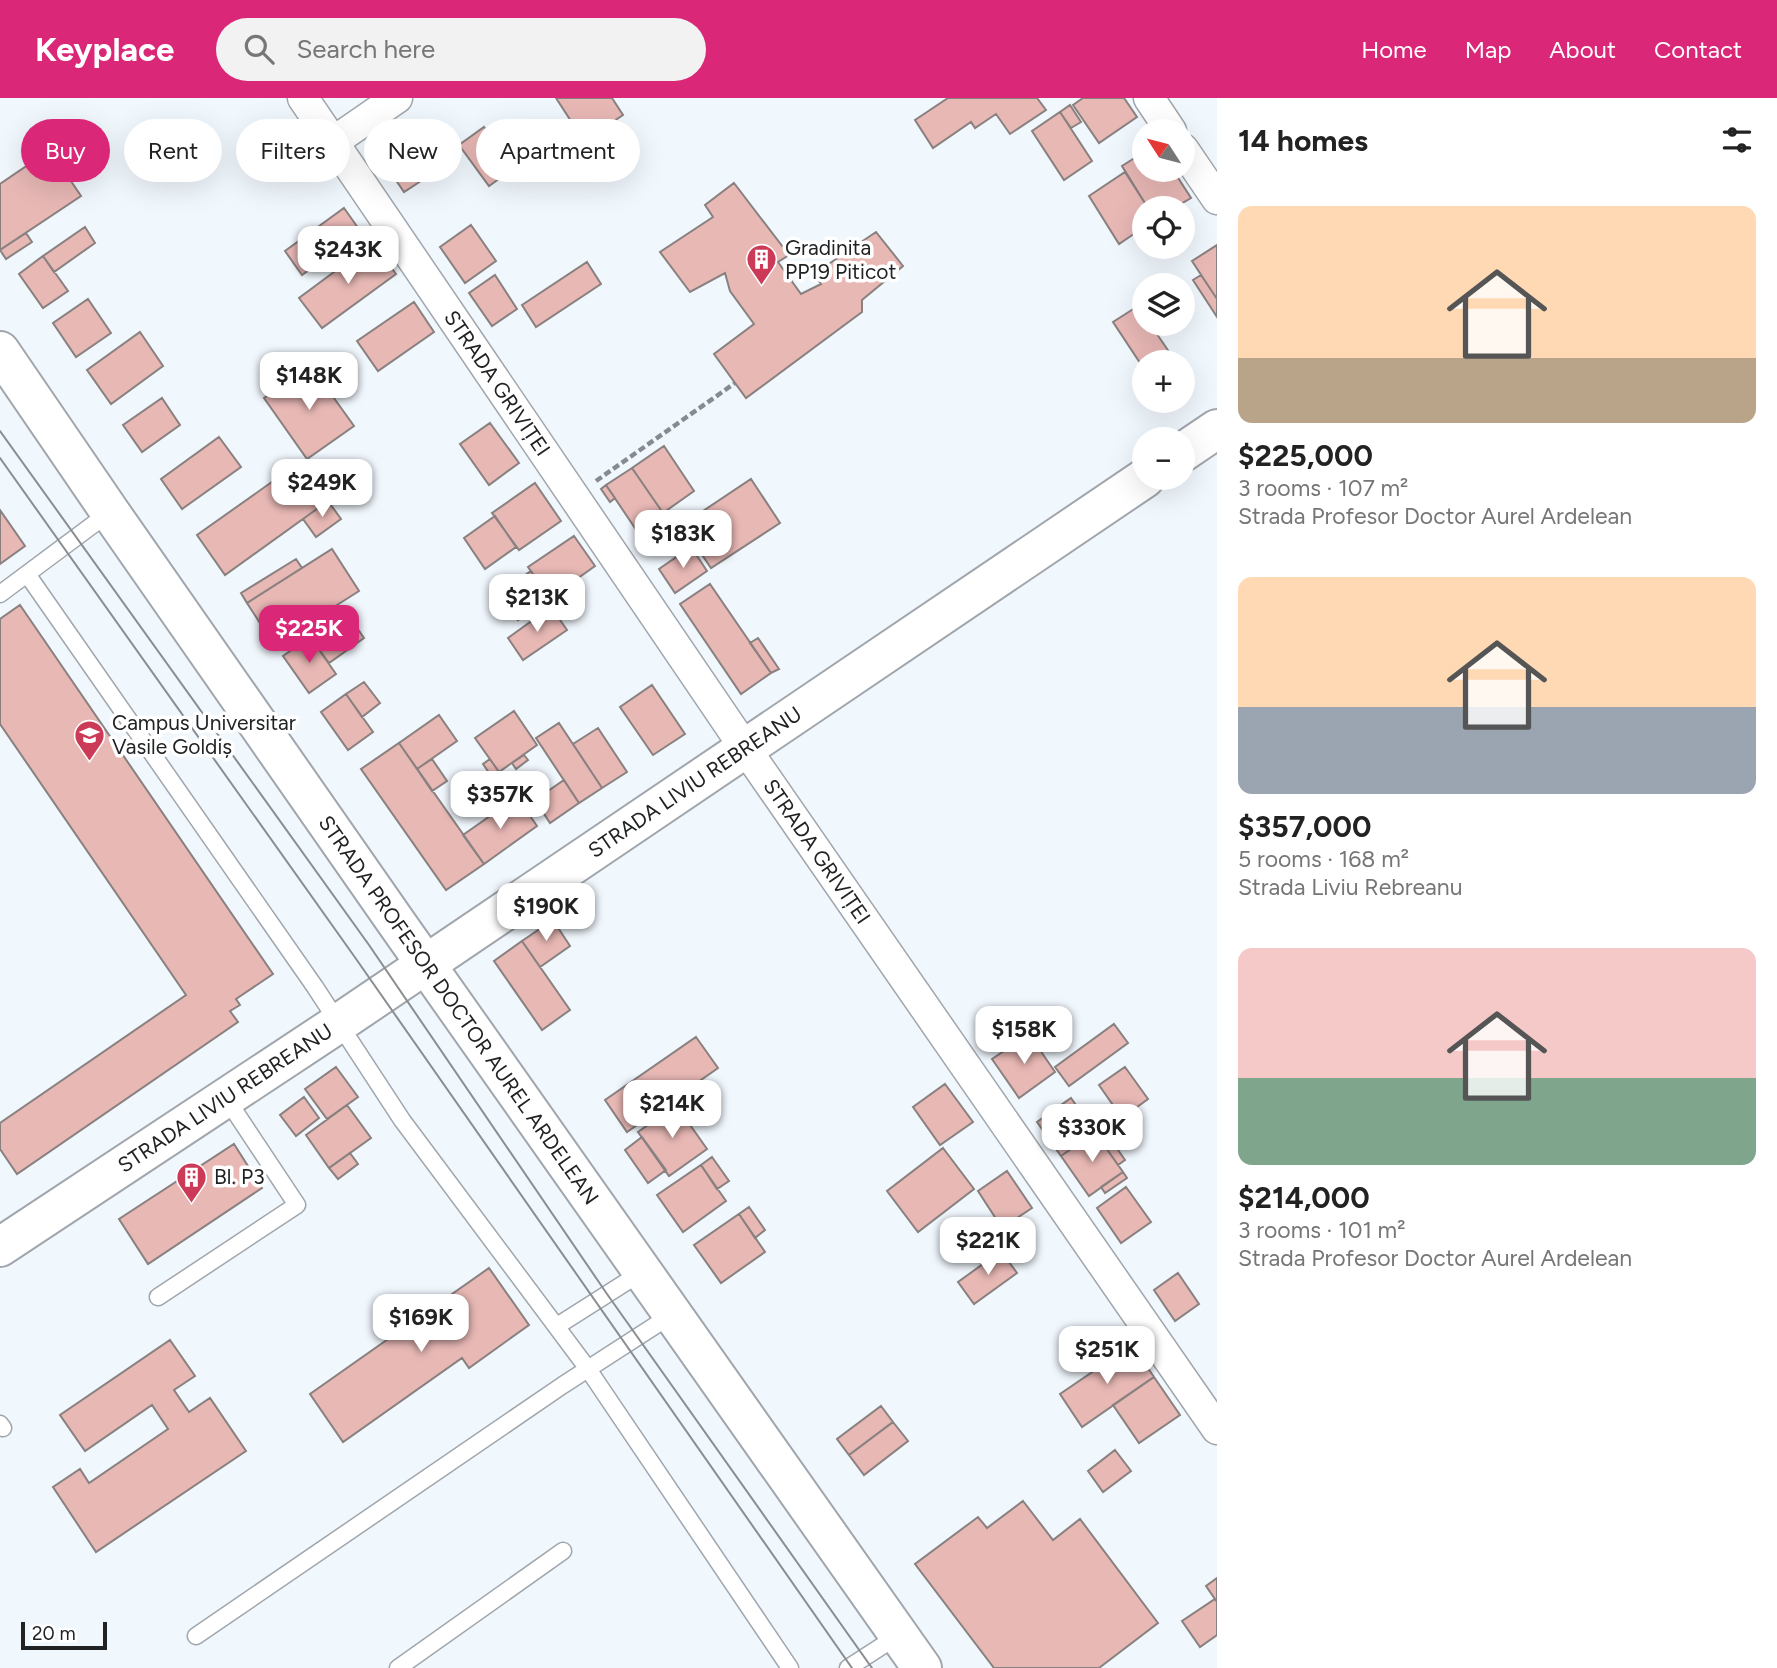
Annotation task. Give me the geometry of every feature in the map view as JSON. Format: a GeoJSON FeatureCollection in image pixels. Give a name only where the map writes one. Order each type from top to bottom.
{"type":"FeatureCollection","features":[{"type":"Feature","properties":{"kind":"main road","name":"STRADA PROFESOR DOCTOR AUREL ARDELEAN"},"geometry":{"type":"LineString","coordinates":[[0,351],[426,964],[922,1668]]}},
{"type":"Feature","properties":{"kind":"main road"},"geometry":{"type":"LineString","coordinates":[[1195,444],[1217,429]]}},
{"type":"Feature","properties":{"kind":"main road","name":"STRADA LIVIU REBREANU"},"geometry":{"type":"LineString","coordinates":[[0,1247],[339,1023],[1132,487]]}},
{"type":"Feature","properties":{"kind":"street","name":"STRADA GRIVIȚEI"},"geometry":{"type":"LineString","coordinates":[[303,98],[317,119]]}},
{"type":"Feature","properties":{"kind":"street"},"geometry":{"type":"LineString","coordinates":[[350,130],[397,98]]}},
{"type":"Feature","properties":{"kind":"street"},"geometry":{"type":"LineString","coordinates":[[1149,98],[1163,119]]}},
{"type":"Feature","properties":{"kind":"street","name":"STRADA GRIVIȚEI"},"geometry":{"type":"LineString","coordinates":[[350,167],[745,748],[1217,1429]]}},
{"type":"Feature","properties":{"kind":"street"},"geometry":{"type":"LineString","coordinates":[[1195,167],[1217,199]]}},
{"type":"Feature","properties":{"kind":"lane"},"geometry":{"type":"LineString","coordinates":[[0,594],[110,512]]}},
{"type":"Feature","properties":{"kind":"lane"},"geometry":{"type":"LineString","coordinates":[[27,574],[339,1023],[402,1119],[588,1369],[790,1668]]}},
{"type":"Feature","properties":{"kind":"lane"},"geometry":{"type":"LineString","coordinates":[[158,1297],[297,1205],[226,1098]]}},
{"type":"Feature","properties":{"kind":"lane"},"geometry":{"type":"LineString","coordinates":[[557,1326],[642,1272]]}},
{"type":"Feature","properties":{"kind":"lane"},"geometry":{"type":"LineString","coordinates":[[196,1636],[673,1314]]}},
{"type":"Feature","properties":{"kind":"lane"},"geometry":{"type":"LineString","coordinates":[[398,1668],[563,1551]]}},
{"type":"Feature","properties":{"kind":"lane"},"geometry":{"type":"LineString","coordinates":[[848,1668],[899,1635]]}},
{"type":"Feature","properties":{"kind":"path"},"geometry":{"type":"LineString","coordinates":[[575,496],[735,383]]}},
{"type":"Feature","properties":{"kind":"building"},"geometry":{"type":"Polygon","coordinates":[[[556,98],[612,98],[623,115],[617,119],[570,119],[556,98]]]}},
{"type":"Feature","properties":{"kind":"building"},"geometry":{"type":"Polygon","coordinates":[[[948,98],[1037,98],[1046,110],[1010,134],[996,114],[975,128],[971,122],[933,148],[915,120],[948,98]]]}},
{"type":"Feature","properties":{"kind":"building"},"geometry":{"type":"Polygon","coordinates":[[[1083,98],[1124,98],[1137,117],[1099,143],[1073,105],[1083,98]]]}},
{"type":"Feature","properties":{"kind":"building"},"geometry":{"type":"Polygon","coordinates":[[[1070,105],[1081,122],[1071,128],[1060,112],[1070,105]]]}},
{"type":"Feature","properties":{"kind":"building"},"geometry":{"type":"Polygon","coordinates":[[[1060,112],[1092,161],[1064,180],[1032,131],[1060,112]]]}},
{"type":"Feature","properties":{"kind":"building"},"geometry":{"type":"Polygon","coordinates":[[[476,133],[476,168],[462,149],[462,143],[476,133]]]}},
{"type":"Feature","properties":{"kind":"building"},"geometry":{"type":"Polygon","coordinates":[[[1132,160],[1132,182],[1181,182],[1190,196],[1141,196],[1122,166],[1132,160]]]}},
{"type":"Feature","properties":{"kind":"building"},"geometry":{"type":"Polygon","coordinates":[[[21,170],[21,182],[72,182],[81,196],[0,250],[0,184],[21,170]]]}},
{"type":"Feature","properties":{"kind":"building"},"geometry":{"type":"Polygon","coordinates":[[[1125,172],[1140,196],[1132,196],[1132,235],[1119,244],[1089,196],[1125,172]]]}},
{"type":"Feature","properties":{"kind":"building"},"geometry":{"type":"Polygon","coordinates":[[[397,182],[419,182],[404,192],[397,182]]]}},
{"type":"Feature","properties":{"kind":"building","name":"Gradinita PP19 Piticot"},"geometry":{"type":"Polygon","coordinates":[[[734,183],[789,255],[778,262],[801,294],[821,284],[814,274],[876,232],[903,266],[862,300],[862,312],[746,398],[714,354],[754,324],[730,291],[725,273],[690,292],[660,252],[713,217],[705,205],[734,183]]]}},
{"type":"Feature","properties":{"kind":"building"},"geometry":{"type":"Polygon","coordinates":[[[344,208],[361,232],[302,275],[285,251],[344,208]]]}},
{"type":"Feature","properties":{"kind":"building"},"geometry":{"type":"Polygon","coordinates":[[[471,225],[496,261],[465,283],[440,247],[471,225]]]}},
{"type":"Feature","properties":{"kind":"building"},"geometry":{"type":"Polygon","coordinates":[[[85,227],[95,243],[54,272],[43,256],[85,227]]]}},
{"type":"Feature","properties":{"kind":"building"},"geometry":{"type":"Polygon","coordinates":[[[26,233],[32,242],[6,259],[0,250],[26,233]]]}},
{"type":"Feature","properties":{"kind":"building"},"geometry":{"type":"Polygon","coordinates":[[[373,243],[396,274],[322,328],[299,298],[373,243]]]}},
{"type":"Feature","properties":{"kind":"building"},"geometry":{"type":"Polygon","coordinates":[[[1217,245],[1217,299],[1192,261],[1217,245]]]}},
{"type":"Feature","properties":{"kind":"building"},"geometry":{"type":"Polygon","coordinates":[[[43,256],[68,291],[43,308],[19,274],[43,256]]]}},
{"type":"Feature","properties":{"kind":"building"},"geometry":{"type":"Polygon","coordinates":[[[587,262],[601,284],[536,327],[522,305],[587,262]]]}},
{"type":"Feature","properties":{"kind":"building"},"geometry":{"type":"Polygon","coordinates":[[[495,275],[517,309],[492,326],[469,293],[495,275]]]}},
{"type":"Feature","properties":{"kind":"building"},"geometry":{"type":"Polygon","coordinates":[[[1201,275],[1217,299],[1217,317],[1195,283],[1195,279],[1201,275]]]}},
{"type":"Feature","properties":{"kind":"building"},"geometry":{"type":"Polygon","coordinates":[[[88,299],[111,333],[76,357],[53,323],[88,299]]]}},
{"type":"Feature","properties":{"kind":"building"},"geometry":{"type":"Polygon","coordinates":[[[414,302],[434,332],[378,371],[357,341],[414,302]]]}},
{"type":"Feature","properties":{"kind":"building"},"geometry":{"type":"Polygon","coordinates":[[[1132,310],[1132,336],[1158,336],[1168,350],[1132,351],[1113,322],[1132,310]]]}},
{"type":"Feature","properties":{"kind":"building"},"geometry":{"type":"Polygon","coordinates":[[[140,332],[163,366],[111,404],[87,370],[140,332]]]}},
{"type":"Feature","properties":{"kind":"building"},"geometry":{"type":"Polygon","coordinates":[[[311,366],[354,426],[307,459],[264,398],[311,366]]]}},
{"type":"Feature","properties":{"kind":"building"},"geometry":{"type":"Polygon","coordinates":[[[162,398],[180,425],[142,452],[123,425],[162,398]]]}},
{"type":"Feature","properties":{"kind":"building"},"geometry":{"type":"Polygon","coordinates":[[[490,423],[519,463],[489,485],[460,444],[490,423]]]}},
{"type":"Feature","properties":{"kind":"building"},"geometry":{"type":"Polygon","coordinates":[[[219,437],[241,467],[182,509],[161,479],[219,437]]]}},
{"type":"Feature","properties":{"kind":"building"},"geometry":{"type":"Polygon","coordinates":[[[664,446],[694,491],[663,513],[632,468],[664,446]]]}},
{"type":"Feature","properties":{"kind":"building"},"geometry":{"type":"Polygon","coordinates":[[[300,462],[328,501],[225,575],[197,535],[300,462]]]}},
{"type":"Feature","properties":{"kind":"building"},"geometry":{"type":"Polygon","coordinates":[[[632,468],[665,516],[639,534],[606,485],[632,468]]]}},
{"type":"Feature","properties":{"kind":"building"},"geometry":{"type":"Polygon","coordinates":[[[751,479],[780,523],[711,568],[682,525],[751,479]]]}},
{"type":"Feature","properties":{"kind":"building"},"geometry":{"type":"Polygon","coordinates":[[[535,483],[561,521],[519,550],[492,513],[535,483]]]}},
{"type":"Feature","properties":{"kind":"building"},"geometry":{"type":"Polygon","coordinates":[[[606,485],[615,498],[610,502],[601,489],[606,485]]]}},
{"type":"Feature","properties":{"kind":"building"},"geometry":{"type":"Polygon","coordinates":[[[328,501],[341,519],[316,537],[303,519],[328,501]]]}},
{"type":"Feature","properties":{"kind":"building"},"geometry":{"type":"Polygon","coordinates":[[[0,510],[25,546],[0,564],[0,510]]]}},
{"type":"Feature","properties":{"kind":"building"},"geometry":{"type":"Polygon","coordinates":[[[495,516],[516,547],[485,569],[464,538],[495,516]]]}},
{"type":"Feature","properties":{"kind":"building"},"geometry":{"type":"Polygon","coordinates":[[[574,536],[595,566],[550,598],[528,567],[574,536]]]}},
{"type":"Feature","properties":{"kind":"building"},"geometry":{"type":"Polygon","coordinates":[[[691,547],[707,571],[675,593],[659,569],[691,547]]]}},
{"type":"Feature","properties":{"kind":"building"},"geometry":{"type":"Polygon","coordinates":[[[332,549],[359,591],[274,645],[247,603],[332,549]]]}},
{"type":"Feature","properties":{"kind":"building"},"geometry":{"type":"Polygon","coordinates":[[[296,559],[302,568],[247,603],[241,593],[296,559]]]}},
{"type":"Feature","properties":{"kind":"building"},"geometry":{"type":"Polygon","coordinates":[[[531,571],[550,598],[518,620],[500,593],[531,571]]]}},
{"type":"Feature","properties":{"kind":"building"},"geometry":{"type":"Polygon","coordinates":[[[710,584],[771,673],[741,694],[680,604],[710,584]]]}},
{"type":"Feature","properties":{"kind":"building"},"geometry":{"type":"Polygon","coordinates":[[[20,605],[273,974],[236,999],[240,1005],[230,1011],[238,1022],[17,1174],[0,1149],[0,1123],[186,995],[0,724],[0,619],[20,605]]]}},
{"type":"Feature","properties":{"kind":"building"},"geometry":{"type":"Polygon","coordinates":[[[551,607],[567,630],[523,660],[508,638],[551,607]]]}},
{"type":"Feature","properties":{"kind":"building"},"geometry":{"type":"Polygon","coordinates":[[[346,612],[364,638],[329,663],[310,637],[346,612]]]}},
{"type":"Feature","properties":{"kind":"building"},"geometry":{"type":"Polygon","coordinates":[[[310,637],[336,674],[309,693],[283,656],[310,637]]]}},
{"type":"Feature","properties":{"kind":"building"},"geometry":{"type":"Polygon","coordinates":[[[758,638],[779,669],[771,673],[750,643],[758,638]]]}},
{"type":"Feature","properties":{"kind":"building"},"geometry":{"type":"Polygon","coordinates":[[[364,682],[380,703],[362,717],[346,694],[364,682]]]}},
{"type":"Feature","properties":{"kind":"building"},"geometry":{"type":"Polygon","coordinates":[[[652,685],[685,734],[653,755],[620,707],[652,685]]]}},
{"type":"Feature","properties":{"kind":"building"},"geometry":{"type":"Polygon","coordinates":[[[346,694],[373,732],[348,750],[321,712],[346,694]]]}},
{"type":"Feature","properties":{"kind":"building"},"geometry":{"type":"Polygon","coordinates":[[[514,711],[537,745],[499,772],[475,738],[514,711]]]}},
{"type":"Feature","properties":{"kind":"building"},"geometry":{"type":"Polygon","coordinates":[[[439,715],[457,741],[417,769],[399,743],[439,715]]]}},
{"type":"Feature","properties":{"kind":"building"},"geometry":{"type":"Polygon","coordinates":[[[559,723],[602,788],[579,803],[536,738],[559,723]]]}},
{"type":"Feature","properties":{"kind":"building"},"geometry":{"type":"Polygon","coordinates":[[[598,728],[627,772],[602,788],[573,744],[598,728]]]}},
{"type":"Feature","properties":{"kind":"building"},"geometry":{"type":"Polygon","coordinates":[[[399,743],[484,864],[446,890],[361,769],[399,743]]]}},
{"type":"Feature","properties":{"kind":"building"},"geometry":{"type":"Polygon","coordinates":[[[524,755],[528,760],[516,769],[512,763],[524,755]]]}},
{"type":"Feature","properties":{"kind":"building"},"geometry":{"type":"Polygon","coordinates":[[[432,759],[447,781],[432,791],[417,769],[432,759]]]}},
{"type":"Feature","properties":{"kind":"building"},"geometry":{"type":"Polygon","coordinates":[[[490,759],[499,772],[492,777],[483,764],[490,759]]]}},
{"type":"Feature","properties":{"kind":"building"},"geometry":{"type":"Polygon","coordinates":[[[564,780],[579,803],[550,823],[535,800],[564,780]]]}},
{"type":"Feature","properties":{"kind":"building"},"geometry":{"type":"Polygon","coordinates":[[[517,797],[537,826],[484,864],[463,835],[517,797]]]}},
{"type":"Feature","properties":{"kind":"building"},"geometry":{"type":"Polygon","coordinates":[[[553,920],[570,946],[540,967],[522,941],[553,920]]]}},
{"type":"Feature","properties":{"kind":"building"},"geometry":{"type":"Polygon","coordinates":[[[522,941],[570,1010],[542,1030],[494,961],[522,941]]]}},
{"type":"Feature","properties":{"kind":"building"},"geometry":{"type":"Polygon","coordinates":[[[1114,1024],[1128,1043],[1069,1086],[1055,1067],[1114,1024]]]}},
{"type":"Feature","properties":{"kind":"building"},"geometry":{"type":"Polygon","coordinates":[[[1029,1034],[1055,1072],[1019,1098],[992,1059],[1029,1034]]]}},
{"type":"Feature","properties":{"kind":"building"},"geometry":{"type":"Polygon","coordinates":[[[696,1037],[718,1068],[627,1132],[605,1100],[696,1037]]]}},
{"type":"Feature","properties":{"kind":"building"},"geometry":{"type":"Polygon","coordinates":[[[336,1067],[358,1097],[327,1119],[305,1089],[336,1067]]]}},
{"type":"Feature","properties":{"kind":"building"},"geometry":{"type":"Polygon","coordinates":[[[1125,1067],[1148,1099],[1122,1118],[1099,1085],[1125,1067]]]}},
{"type":"Feature","properties":{"kind":"building"},"geometry":{"type":"Polygon","coordinates":[[[945,1084],[973,1122],[940,1145],[913,1107],[945,1084]]]}},
{"type":"Feature","properties":{"kind":"building"},"geometry":{"type":"Polygon","coordinates":[[[304,1097],[319,1118],[296,1136],[280,1115],[304,1097]]]}},
{"type":"Feature","properties":{"kind":"building"},"geometry":{"type":"Polygon","coordinates":[[[1071,1098],[1095,1132],[1061,1156],[1037,1122],[1071,1098]]]}},
{"type":"Feature","properties":{"kind":"building"},"geometry":{"type":"Polygon","coordinates":[[[347,1105],[371,1138],[329,1168],[306,1135],[347,1105]]]}},
{"type":"Feature","properties":{"kind":"building"},"geometry":{"type":"Polygon","coordinates":[[[676,1105],[707,1149],[669,1176],[638,1132],[676,1105]]]}},
{"type":"Feature","properties":{"kind":"building"},"geometry":{"type":"Polygon","coordinates":[[[1095,1132],[1123,1172],[1089,1196],[1061,1156],[1095,1132]]]}},
{"type":"Feature","properties":{"kind":"building"},"geometry":{"type":"Polygon","coordinates":[[[642,1137],[666,1170],[648,1183],[625,1150],[642,1137]]]}},
{"type":"Feature","properties":{"kind":"building"},"geometry":{"type":"Polygon","coordinates":[[[1109,1137],[1125,1160],[1118,1165],[1102,1142],[1109,1137]]]}},
{"type":"Feature","properties":{"kind":"building","name":"Bl. P3"},"geometry":{"type":"Polygon","coordinates":[[[234,1144],[262,1188],[148,1264],[119,1219],[234,1144]]]}},
{"type":"Feature","properties":{"kind":"building"},"geometry":{"type":"Polygon","coordinates":[[[943,1148],[974,1189],[918,1232],[887,1191],[943,1148]]]}},
{"type":"Feature","properties":{"kind":"building"},"geometry":{"type":"Polygon","coordinates":[[[350,1153],[358,1164],[338,1179],[329,1168],[350,1153]]]}},
{"type":"Feature","properties":{"kind":"building"},"geometry":{"type":"Polygon","coordinates":[[[712,1157],[729,1181],[717,1189],[701,1165],[712,1157]]]}},
{"type":"Feature","properties":{"kind":"building"},"geometry":{"type":"Polygon","coordinates":[[[701,1165],[726,1201],[683,1232],[657,1195],[701,1165]]]}},
{"type":"Feature","properties":{"kind":"building"},"geometry":{"type":"Polygon","coordinates":[[[1007,1171],[1032,1208],[1002,1228],[978,1191],[1007,1171]]]}},
{"type":"Feature","properties":{"kind":"building"},"geometry":{"type":"Polygon","coordinates":[[[1123,1172],[1127,1178],[1105,1193],[1101,1187],[1123,1172]]]}},
{"type":"Feature","properties":{"kind":"building"},"geometry":{"type":"Polygon","coordinates":[[[1126,1187],[1151,1222],[1121,1243],[1097,1208],[1126,1187]]]}},
{"type":"Feature","properties":{"kind":"building"},"geometry":{"type":"Polygon","coordinates":[[[749,1207],[765,1230],[755,1238],[739,1214],[749,1207]]]}},
{"type":"Feature","properties":{"kind":"building"},"geometry":{"type":"Polygon","coordinates":[[[739,1214],[765,1252],[721,1283],[694,1245],[739,1214]]]}},
{"type":"Feature","properties":{"kind":"building"},"geometry":{"type":"Polygon","coordinates":[[[1001,1251],[1017,1273],[974,1304],[958,1282],[1001,1251]]]}},
{"type":"Feature","properties":{"kind":"building"},"geometry":{"type":"Polygon","coordinates":[[[489,1268],[529,1325],[469,1368],[462,1358],[343,1442],[310,1394],[489,1268]]]}},
{"type":"Feature","properties":{"kind":"building"},"geometry":{"type":"Polygon","coordinates":[[[1178,1273],[1199,1304],[1175,1321],[1154,1290],[1178,1273]]]}},
{"type":"Feature","properties":{"kind":"building"},"geometry":{"type":"Polygon","coordinates":[[[170,1340],[195,1376],[174,1390],[189,1412],[210,1398],[246,1451],[96,1552],[53,1487],[80,1469],[89,1483],[168,1429],[152,1405],[85,1451],[60,1415],[170,1340]]]}},
{"type":"Feature","properties":{"kind":"building"},"geometry":{"type":"Polygon","coordinates":[[[1132,1345],[1154,1377],[1082,1427],[1060,1394],[1132,1345]]]}},
{"type":"Feature","properties":{"kind":"building"},"geometry":{"type":"Polygon","coordinates":[[[1154,1377],[1180,1415],[1139,1443],[1113,1405],[1154,1377]]]}},
{"type":"Feature","properties":{"kind":"building"},"geometry":{"type":"Polygon","coordinates":[[[881,1406],[893,1422],[849,1455],[837,1439],[881,1406]]]}},
{"type":"Feature","properties":{"kind":"building"},"geometry":{"type":"Polygon","coordinates":[[[893,1422],[908,1441],[864,1475],[849,1455],[893,1422]]]}},
{"type":"Feature","properties":{"kind":"building"},"geometry":{"type":"Polygon","coordinates":[[[1115,1450],[1131,1471],[1103,1492],[1088,1471],[1115,1450]]]}},
{"type":"Feature","properties":{"kind":"building"},"geometry":{"type":"Polygon","coordinates":[[[1023,1501],[1053,1540],[1080,1519],[1158,1623],[1099,1668],[994,1668],[915,1564],[978,1517],[987,1528],[1023,1501]]]}},
{"type":"Feature","properties":{"kind":"building"},"geometry":{"type":"Polygon","coordinates":[[[1217,1578],[1217,1602],[1206,1586],[1217,1578]]]}},
{"type":"Feature","properties":{"kind":"building"},"geometry":{"type":"Polygon","coordinates":[[[1215,1599],[1217,1635],[1200,1647],[1182,1621],[1215,1599]]]}},
{"type":"Feature","properties":{"kind":"tram line"},"geometry":{"type":"LineString","coordinates":[[0,431],[369,945],[607,1294],[872,1668]]}},
{"type":"Feature","properties":{"kind":"tram line"},"geometry":{"type":"LineString","coordinates":[[0,458],[354,956],[852,1668]]}},
{"type":"Feature","properties":{"kind":"place","name":"Gradinita PP19 Piticot"},"geometry":{"type":"Point","coordinates":[762,287]}},
{"type":"Feature","properties":{"kind":"place","name":"Campus Universitar Vasile Goldiș"},"geometry":{"type":"Point","coordinates":[89,762]}},
{"type":"Feature","properties":{"kind":"place","name":"Bl. P3"},"geometry":{"type":"Point","coordinates":[191,1204]}}]}
